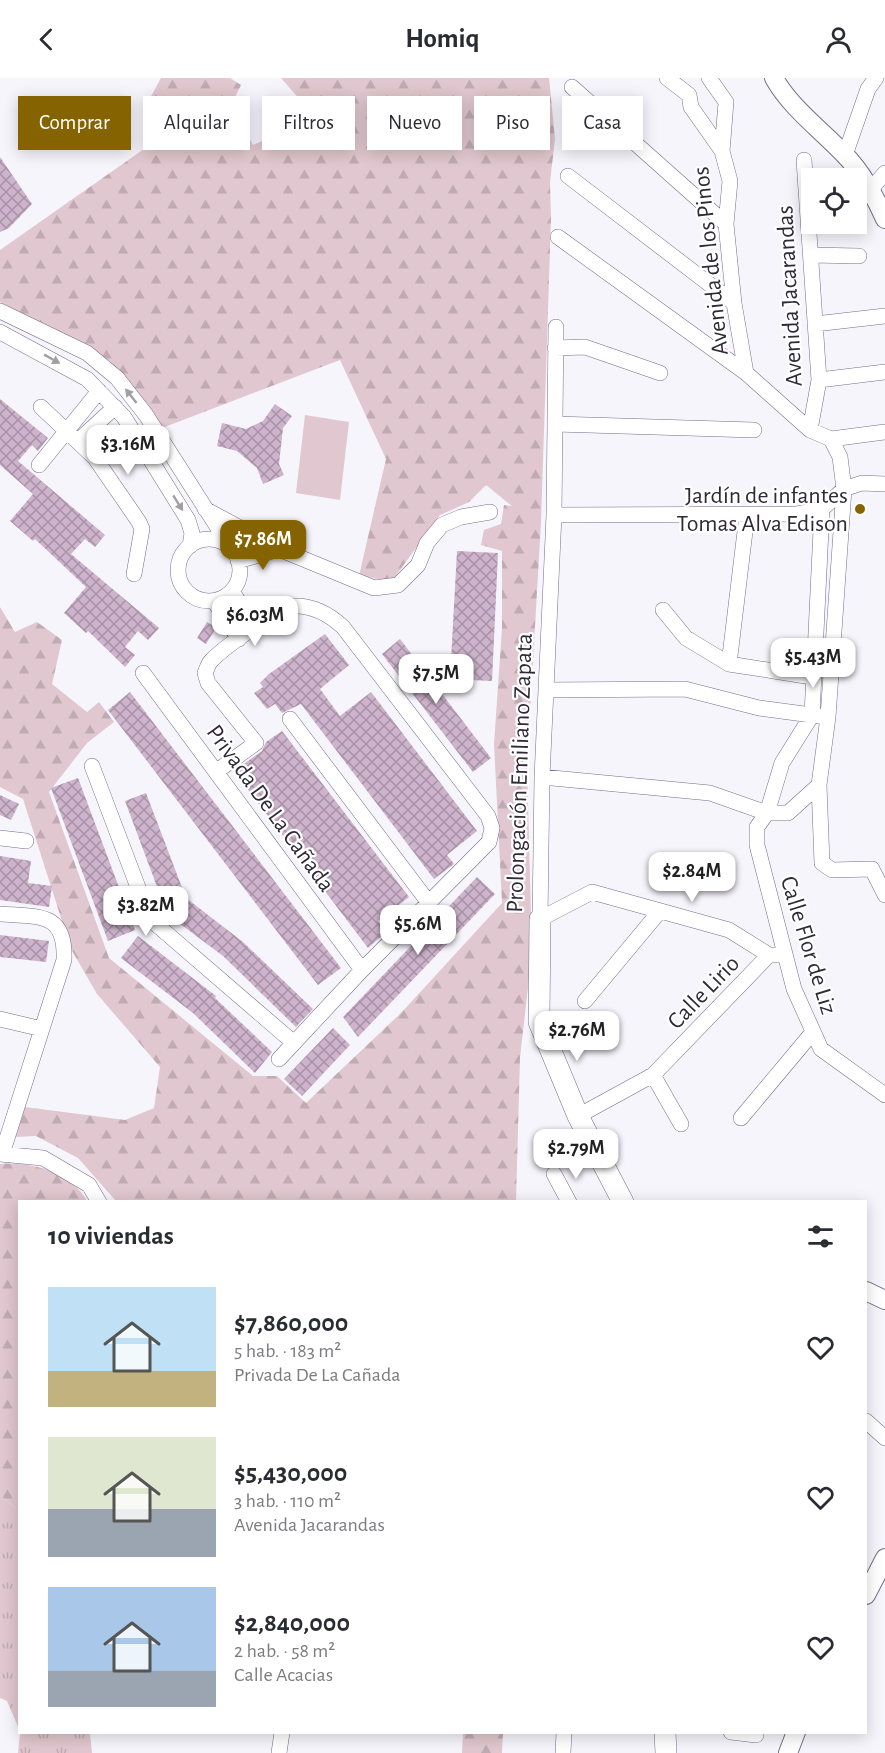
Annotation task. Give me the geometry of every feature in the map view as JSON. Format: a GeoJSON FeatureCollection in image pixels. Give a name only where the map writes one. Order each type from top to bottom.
{"type":"FeatureCollection","features":[{"type":"Feature","properties":{"kind":"main road","name":"Prolongación Emiliano Zapata"},"geometry":{"type":"LineString","coordinates":[[540,919],[539,1022],[578,1116],[618,1200]]}},
{"type":"Feature","properties":{"kind":"main road"},"geometry":{"type":"LineString","coordinates":[[665,1734],[666,1753]]}},
{"type":"Feature","properties":{"kind":"street"},"geometry":{"type":"LineString","coordinates":[[667,78],[689,96],[691,107],[722,151]]}},
{"type":"Feature","properties":{"kind":"street","name":"Avenida de los Pinos"},"geometry":{"type":"LineString","coordinates":[[709,78],[726,102],[722,151],[730,181],[726,224],[746,373]]}},
{"type":"Feature","properties":{"kind":"street"},"geometry":{"type":"LineString","coordinates":[[774,78],[800,112],[845,155],[871,189],[885,219]]}},
{"type":"Feature","properties":{"kind":"street"},"geometry":{"type":"LineString","coordinates":[[845,155],[868,89],[876,78]]}},
{"type":"Feature","properties":{"kind":"street"},"geometry":{"type":"LineString","coordinates":[[572,87],[726,224]]}},
{"type":"Feature","properties":{"kind":"street","name":"Avenida Jacarandas"},"geometry":{"type":"LineString","coordinates":[[804,160],[805,168]]}},
{"type":"Feature","properties":{"kind":"street"},"geometry":{"type":"LineString","coordinates":[[871,189],[885,173]]}},
{"type":"Feature","properties":{"kind":"street"},"geometry":{"type":"LineString","coordinates":[[568,176],[735,303]]}},
{"type":"Feature","properties":{"kind":"street","name":"Avenida Jacarandas"},"geometry":{"type":"LineString","coordinates":[[810,234],[819,380],[810,430]]}},
{"type":"Feature","properties":{"kind":"street"},"geometry":{"type":"LineString","coordinates":[[558,237],[746,373],[810,430],[831,439],[885,432]]}},
{"type":"Feature","properties":{"kind":"street"},"geometry":{"type":"LineString","coordinates":[[811,255],[859,256]]}},
{"type":"Feature","properties":{"kind":"street"},"geometry":{"type":"LineString","coordinates":[[0,310],[87,353],[117,378],[146,414],[203,508],[235,555],[240,571],[232,591],[214,601],[194,598],[180,582],[179,562],[190,546],[192,533],[188,520],[124,417],[87,379],[0,332]]}},
{"type":"Feature","properties":{"kind":"street"},"geometry":{"type":"LineString","coordinates":[[815,324],[885,316]]}},
{"type":"Feature","properties":{"kind":"street","name":"Prolongación Emiliano Zapata"},"geometry":{"type":"LineString","coordinates":[[540,919],[542,777],[554,515],[556,327]]}},
{"type":"Feature","properties":{"kind":"street"},"geometry":{"type":"LineString","coordinates":[[555,348],[585,347],[660,373]]}},
{"type":"Feature","properties":{"kind":"street"},"geometry":{"type":"LineString","coordinates":[[819,380],[885,372]]}},
{"type":"Feature","properties":{"kind":"street"},"geometry":{"type":"LineString","coordinates":[[39,465],[99,391]]}},
{"type":"Feature","properties":{"kind":"street"},"geometry":{"type":"LineString","coordinates":[[40,407],[95,458],[142,529],[134,574]]}},
{"type":"Feature","properties":{"kind":"street"},"geometry":{"type":"LineString","coordinates":[[78,441],[115,407]]}},
{"type":"Feature","properties":{"kind":"street"},"geometry":{"type":"LineString","coordinates":[[555,424],[754,430]]}},
{"type":"Feature","properties":{"kind":"street"},"geometry":{"type":"LineString","coordinates":[[831,439],[840,457],[844,489],[828,717],[819,785],[822,863],[832,870],[872,869],[885,896]]}},
{"type":"Feature","properties":{"kind":"street"},"geometry":{"type":"LineString","coordinates":[[554,515],[796,514],[822,509],[844,489],[862,483],[885,484]]}},
{"type":"Feature","properties":{"kind":"street"},"geometry":{"type":"LineString","coordinates":[[203,508],[279,549],[375,588],[398,585],[418,564],[427,543],[442,525],[461,517],[490,512]]}},
{"type":"Feature","properties":{"kind":"street"},"geometry":{"type":"LineString","coordinates":[[767,813],[782,763],[812,715],[822,509]]}},
{"type":"Feature","properties":{"kind":"street"},"geometry":{"type":"LineString","coordinates":[[729,664],[747,515]]}},
{"type":"Feature","properties":{"kind":"street"},"geometry":{"type":"LineString","coordinates":[[190,546],[209,539],[225,544],[235,555]]}},
{"type":"Feature","properties":{"kind":"street"},"geometry":{"type":"LineString","coordinates":[[235,555],[279,549]]}},
{"type":"Feature","properties":{"kind":"street"},"geometry":{"type":"LineString","coordinates":[[232,591],[255,627]]}},
{"type":"Feature","properties":{"kind":"street"},"geometry":{"type":"LineString","coordinates":[[214,601],[239,639]]}},
{"type":"Feature","properties":{"kind":"street","name":"Privada De La Cañada"},"geometry":{"type":"LineString","coordinates":[[217,771],[256,743],[208,683],[204,673],[211,662],[255,627],[290,606],[305,606],[330,614],[343,627],[488,816],[492,828],[489,842],[362,969],[279,1059]]}},
{"type":"Feature","properties":{"kind":"street"},"geometry":{"type":"LineString","coordinates":[[663,610],[686,638],[729,664],[813,677]]}},
{"type":"Feature","properties":{"kind":"street","name":"Privada De La Cañada"},"geometry":{"type":"LineString","coordinates":[[143,673],[362,969]]}},
{"type":"Feature","properties":{"kind":"street"},"geometry":{"type":"LineString","coordinates":[[546,690],[685,689],[759,708],[828,717]]}},
{"type":"Feature","properties":{"kind":"street"},"geometry":{"type":"LineString","coordinates":[[290,719],[429,903]]}},
{"type":"Feature","properties":{"kind":"street"},"geometry":{"type":"LineString","coordinates":[[92,766],[150,919],[294,1043]]}},
{"type":"Feature","properties":{"kind":"street"},"geometry":{"type":"LineString","coordinates":[[542,777],[710,793],[767,813],[788,813],[819,785]]}},
{"type":"Feature","properties":{"kind":"street","name":"Calle Flor de Liz"},"geometry":{"type":"LineString","coordinates":[[767,813],[757,827],[757,845],[777,955],[820,1049],[885,1095]]}},
{"type":"Feature","properties":{"kind":"street"},"geometry":{"type":"LineString","coordinates":[[0,838],[26,841]]}},
{"type":"Feature","properties":{"kind":"street"},"geometry":{"type":"LineString","coordinates":[[540,919],[592,892],[729,930],[777,955]]}},
{"type":"Feature","properties":{"kind":"street"},"geometry":{"type":"LineString","coordinates":[[585,1001],[660,911]]}},
{"type":"Feature","properties":{"kind":"street"},"geometry":{"type":"LineString","coordinates":[[0,914],[45,919],[59,926],[65,940],[64,960],[1,1154],[43,1158],[89,1185],[98,1200]]}},
{"type":"Feature","properties":{"kind":"street","name":"Calle Lirio"},"geometry":{"type":"LineString","coordinates":[[578,1116],[653,1075],[777,955]]}},
{"type":"Feature","properties":{"kind":"street"},"geometry":{"type":"LineString","coordinates":[[0,1019],[42,1029]]}},
{"type":"Feature","properties":{"kind":"street"},"geometry":{"type":"LineString","coordinates":[[741,1118],[813,1032]]}},
{"type":"Feature","properties":{"kind":"street"},"geometry":{"type":"LineString","coordinates":[[653,1075],[681,1124]]}},
{"type":"Feature","properties":{"kind":"street"},"geometry":{"type":"LineString","coordinates":[[554,1174],[568,1200]]}},
{"type":"Feature","properties":{"kind":"street"},"geometry":{"type":"LineString","coordinates":[[867,1291],[885,1300]]}},
{"type":"Feature","properties":{"kind":"street"},"geometry":{"type":"LineString","coordinates":[[867,1422],[885,1438]]}},
{"type":"Feature","properties":{"kind":"street"},"geometry":{"type":"LineString","coordinates":[[867,1593],[885,1558]]}},
{"type":"Feature","properties":{"kind":"street"},"geometry":{"type":"LineString","coordinates":[[279,1753],[282,1734]]}},
{"type":"Feature","properties":{"kind":"street"},"geometry":{"type":"LineString","coordinates":[[563,1753],[564,1734]]}},
{"type":"Feature","properties":{"kind":"street"},"geometry":{"type":"LineString","coordinates":[[788,1753],[795,1734]]}},
{"type":"Feature","properties":{"kind":"green space"},"geometry":{"type":"Polygon","coordinates":[[[161,78],[230,78],[241,85],[236,96],[151,96],[161,78]]]}},
{"type":"Feature","properties":{"kind":"green space"},"geometry":{"type":"Polygon","coordinates":[[[281,78],[549,78],[555,139],[550,182],[551,219],[541,522],[527,765],[532,952],[520,1058],[516,1200],[115,1200],[78,1158],[36,1136],[16,1137],[25,1107],[125,1120],[154,1108],[160,1067],[97,994],[71,949],[23,799],[0,787],[0,607],[15,632],[37,622],[62,640],[52,684],[87,712],[99,702],[114,722],[87,743],[49,792],[109,958],[253,1076],[277,1076],[306,1103],[402,1012],[502,903],[494,744],[502,628],[502,551],[481,545],[484,530],[501,524],[504,505],[512,506],[486,485],[469,502],[440,515],[392,581],[359,576],[386,459],[340,360],[162,428],[110,361],[0,302],[0,250],[143,150],[250,150],[250,140],[253,145],[262,141],[262,150],[355,150],[355,96],[297,96],[281,78]]]}},
{"type":"Feature","properties":{"kind":"green space"},"geometry":{"type":"Polygon","coordinates":[[[305,415],[349,422],[340,500],[296,493],[305,415]]]}},
{"type":"Feature","properties":{"kind":"green space"},"geometry":{"type":"Polygon","coordinates":[[[0,1164],[24,1164],[49,1170],[61,1176],[80,1191],[86,1200],[18,1200],[18,1510],[0,1495],[0,1164]]]}},
{"type":"Feature","properties":{"kind":"green space"},"geometry":{"type":"Polygon","coordinates":[[[0,1495],[18,1510],[18,1727],[7,1701],[0,1698],[0,1495]]]}},
{"type":"Feature","properties":{"kind":"green space"},"geometry":{"type":"Polygon","coordinates":[[[20,1734],[90,1734],[92,1753],[18,1753],[20,1734]]]}},
{"type":"Feature","properties":{"kind":"green space"},"geometry":{"type":"Polygon","coordinates":[[[463,1734],[503,1734],[502,1753],[462,1753],[463,1734]]]}},
{"type":"Feature","properties":{"kind":"building"},"geometry":{"type":"Polygon","coordinates":[[[0,157],[32,204],[9,228],[0,232],[0,157]]]}},
{"type":"Feature","properties":{"kind":"building"},"geometry":{"type":"Polygon","coordinates":[[[0,399],[48,438],[38,451],[32,445],[18,461],[105,535],[95,547],[85,539],[71,554],[159,628],[148,640],[138,631],[125,647],[135,655],[125,667],[88,631],[86,633],[64,613],[86,587],[35,539],[33,541],[10,521],[33,494],[0,465],[0,399]]]}},
{"type":"Feature","properties":{"kind":"building"},"geometry":{"type":"Polygon","coordinates":[[[275,404],[292,416],[283,428],[279,464],[284,475],[263,484],[257,468],[237,451],[217,446],[222,423],[246,429],[263,421],[275,404]]]}},
{"type":"Feature","properties":{"kind":"building"},"geometry":{"type":"Polygon","coordinates":[[[457,551],[498,553],[492,681],[450,679],[457,551]]]}},
{"type":"Feature","properties":{"kind":"building"},"geometry":{"type":"Polygon","coordinates":[[[207,622],[216,628],[206,644],[197,638],[207,622]]]}},
{"type":"Feature","properties":{"kind":"building"},"geometry":{"type":"Polygon","coordinates":[[[325,634],[349,665],[320,689],[340,716],[371,692],[477,831],[447,855],[454,864],[434,879],[301,704],[282,713],[275,704],[267,709],[254,693],[263,687],[260,683],[269,674],[325,634]]]}},
{"type":"Feature","properties":{"kind":"building"},"geometry":{"type":"Polygon","coordinates":[[[400,639],[491,758],[473,772],[382,654],[400,639]]]}},
{"type":"Feature","properties":{"kind":"building"},"geometry":{"type":"Polygon","coordinates":[[[130,692],[341,968],[318,985],[108,710],[130,692]]]}},
{"type":"Feature","properties":{"kind":"building"},"geometry":{"type":"Polygon","coordinates":[[[282,731],[409,897],[378,921],[386,932],[368,948],[234,771],[262,751],[266,742],[282,731]]]}},
{"type":"Feature","properties":{"kind":"building"},"geometry":{"type":"Polygon","coordinates":[[[78,778],[135,930],[108,941],[51,788],[78,778]]]}},
{"type":"Feature","properties":{"kind":"building"},"geometry":{"type":"Polygon","coordinates":[[[146,793],[186,898],[243,942],[313,1009],[296,1027],[223,956],[163,911],[165,908],[125,801],[146,793]]]}},
{"type":"Feature","properties":{"kind":"building"},"geometry":{"type":"Polygon","coordinates":[[[0,795],[19,804],[11,820],[0,815],[0,795]]]}},
{"type":"Feature","properties":{"kind":"building"},"geometry":{"type":"Polygon","coordinates":[[[0,856],[31,861],[28,883],[52,886],[49,907],[0,900],[0,856]]]}},
{"type":"Feature","properties":{"kind":"building"},"geometry":{"type":"Polygon","coordinates":[[[477,877],[495,894],[358,1037],[343,1017],[477,877]]]}},
{"type":"Feature","properties":{"kind":"building"},"geometry":{"type":"Polygon","coordinates":[[[0,935],[49,941],[46,962],[0,957],[0,935]]]}},
{"type":"Feature","properties":{"kind":"building"},"geometry":{"type":"Polygon","coordinates":[[[138,936],[216,996],[215,998],[272,1052],[255,1073],[193,1013],[121,958],[138,936]]]}},
{"type":"Feature","properties":{"kind":"building"},"geometry":{"type":"Polygon","coordinates":[[[333,1028],[350,1045],[302,1096],[284,1079],[333,1028]]]}},
{"type":"Feature","properties":{"kind":"place","name":"Jardín de infantes Tomas Alva Edison"},"geometry":{"type":"Point","coordinates":[860,509]}}]}
